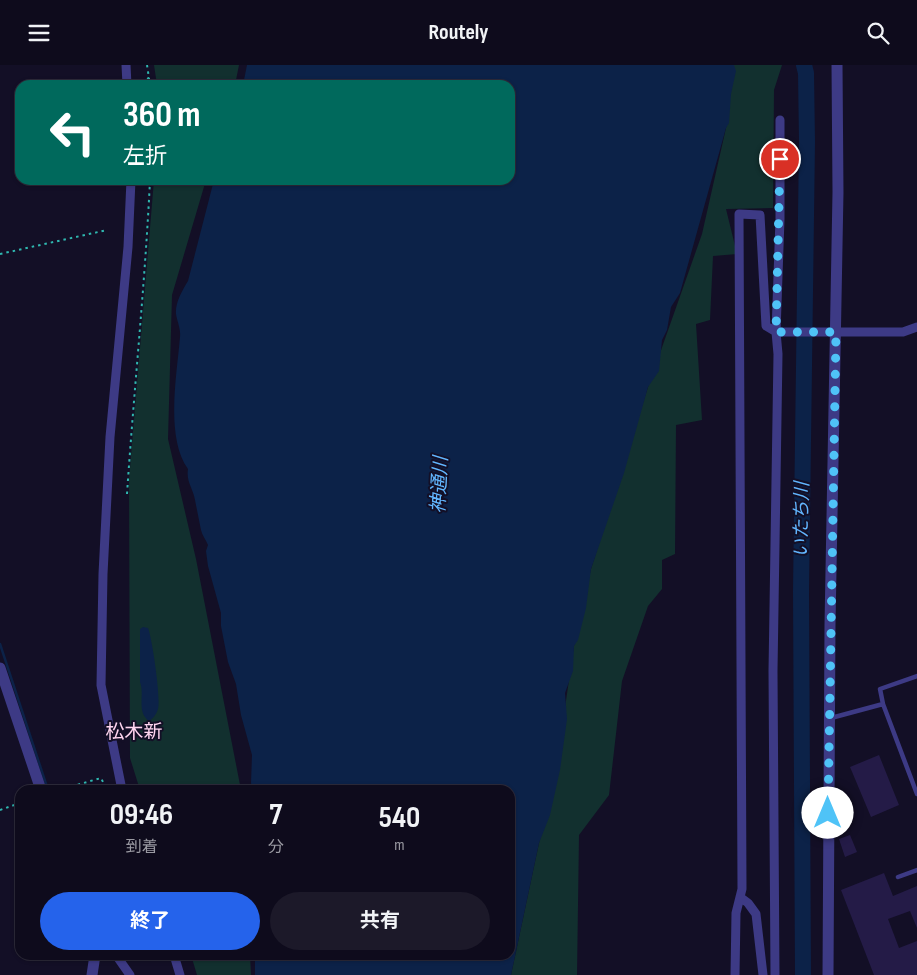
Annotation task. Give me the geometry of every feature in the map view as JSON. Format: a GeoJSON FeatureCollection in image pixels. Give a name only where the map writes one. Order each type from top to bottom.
{"type":"FeatureCollection","features":[{"type":"Feature","properties":{"kind":"street"},"geometry":{"type":"LineString","coordinates":[[126,65],[127,80]]}},
{"type":"Feature","properties":{"kind":"street"},"geometry":{"type":"LineString","coordinates":[[828,975],[829,718],[838,192],[836,65]]}},
{"type":"Feature","properties":{"kind":"street"},"geometry":{"type":"LineString","coordinates":[[775,975],[773,671],[779,332],[780,120]]}},
{"type":"Feature","properties":{"kind":"street"},"geometry":{"type":"LineString","coordinates":[[121,785],[101,685],[103,574],[110,437],[128,247],[131,185]]}},
{"type":"Feature","properties":{"kind":"street"},"geometry":{"type":"LineString","coordinates":[[735,975],[736,913],[740,897],[742,862],[739,214],[760,215],[766,326],[779,332],[903,332],[917,327]]}},
{"type":"Feature","properties":{"kind":"street"},"geometry":{"type":"LineString","coordinates":[[0,668],[39,785]]}},
{"type":"Feature","properties":{"kind":"street"},"geometry":{"type":"LineString","coordinates":[[740,897],[756,913],[763,975]]}},
{"type":"Feature","properties":{"kind":"street"},"geometry":{"type":"LineString","coordinates":[[92,975],[94,960]]}},
{"type":"Feature","properties":{"kind":"street"},"geometry":{"type":"LineString","coordinates":[[120,960],[130,975]]}},
{"type":"Feature","properties":{"kind":"street"},"geometry":{"type":"LineString","coordinates":[[176,960],[180,975]]}},
{"type":"Feature","properties":{"kind":"lane"},"geometry":{"type":"LineString","coordinates":[[917,676],[880,689],[883,704],[917,794]]}},
{"type":"Feature","properties":{"kind":"lane"},"geometry":{"type":"LineString","coordinates":[[829,718],[883,704]]}},
{"type":"Feature","properties":{"kind":"lane"},"geometry":{"type":"LineString","coordinates":[[898,877],[917,870]]}},
{"type":"Feature","properties":{"kind":"path"},"geometry":{"type":"LineString","coordinates":[[147,65],[149,80]]}},
{"type":"Feature","properties":{"kind":"path"},"geometry":{"type":"LineString","coordinates":[[126,493],[134,378],[146,272],[150,185]]}},
{"type":"Feature","properties":{"kind":"path"},"geometry":{"type":"LineString","coordinates":[[0,254],[107,230]]}},
{"type":"Feature","properties":{"kind":"path"},"geometry":{"type":"LineString","coordinates":[[78,785],[101,779],[104,785]]}},
{"type":"Feature","properties":{"kind":"path"},"geometry":{"type":"LineString","coordinates":[[0,809],[15,804]]}},
{"type":"Feature","properties":{"kind":"green space"},"geometry":{"type":"Polygon","coordinates":[[[154,65],[239,65],[236,80],[156,80],[154,65]]]}},
{"type":"Feature","properties":{"kind":"green space"},"geometry":{"type":"Polygon","coordinates":[[[734,65],[782,65],[774,90],[773,208],[726,209],[737,254],[713,256],[710,320],[696,324],[702,420],[676,425],[675,554],[662,560],[662,589],[648,606],[622,681],[609,795],[579,835],[577,975],[511,975],[539,843],[552,796],[574,646],[591,569],[648,387],[702,234],[726,128],[734,65]]]}},
{"type":"Feature","properties":{"kind":"green space"},"geometry":{"type":"Polygon","coordinates":[[[154,185],[205,185],[172,295],[168,439],[196,559],[240,785],[138,785],[130,758],[129,480],[154,185]]]}},
{"type":"Feature","properties":{"kind":"green space"},"geometry":{"type":"Polygon","coordinates":[[[192,960],[250,960],[251,975],[197,975],[192,960]]]}},
{"type":"Feature","properties":{"kind":"water","name":"神通川"},"geometry":{"type":"Polygon","coordinates":[[[247,65],[734,65],[736,71],[731,94],[729,123],[680,293],[671,307],[667,330],[662,340],[659,371],[648,387],[624,473],[591,569],[586,608],[578,640],[574,646],[573,671],[565,693],[567,719],[560,770],[550,815],[539,843],[515,956],[515,785],[252,785],[252,755],[241,715],[236,684],[228,662],[221,626],[221,613],[208,566],[206,551],[208,545],[202,534],[188,478],[188,469],[181,456],[177,440],[174,405],[180,334],[176,314],[177,306],[181,293],[188,281],[213,185],[515,185],[515,80],[244,80],[247,65]]]}},
{"type":"Feature","properties":{"kind":"water"},"geometry":{"type":"Polygon","coordinates":[[[143,627],[148,628],[150,634],[156,668],[159,703],[157,711],[149,721],[143,713],[140,682],[140,629],[143,627]]]}},
{"type":"Feature","properties":{"kind":"water"},"geometry":{"type":"Polygon","coordinates":[[[255,960],[514,960],[511,975],[255,975],[255,960]]]}},
{"type":"Feature","properties":{"kind":"building"},"geometry":{"type":"Polygon","coordinates":[[[879,755],[899,805],[871,817],[850,767],[879,755]]]}},
{"type":"Feature","properties":{"kind":"building"},"geometry":{"type":"Polygon","coordinates":[[[850,835],[857,852],[845,857],[839,839],[850,835]]]}},
{"type":"Feature","properties":{"kind":"building"},"geometry":{"type":"Polygon","coordinates":[[[884,873],[893,896],[917,886],[917,928],[910,911],[888,919],[899,948],[917,941],[917,975],[874,975],[841,890],[884,873]]]}},
{"type":"Feature","properties":{"kind":"waterway","name":"いたち川"},"geometry":{"type":"LineString","coordinates":[[803,975],[801,591],[807,142],[806,73],[804,65]]}},
{"type":"Feature","properties":{"kind":"waterway"},"geometry":{"type":"LineString","coordinates":[[0,644],[46,785]]}},
{"type":"Feature","properties":{"kind":"district","name":"松木新"},"geometry":{"type":"Point","coordinates":[134,732]}},
{"type":"Feature","properties":{"kind":"route"},"geometry":{"type":"LineString","coordinates":[[780,159],[776,332],[836,332],[828,813]]}}]}
